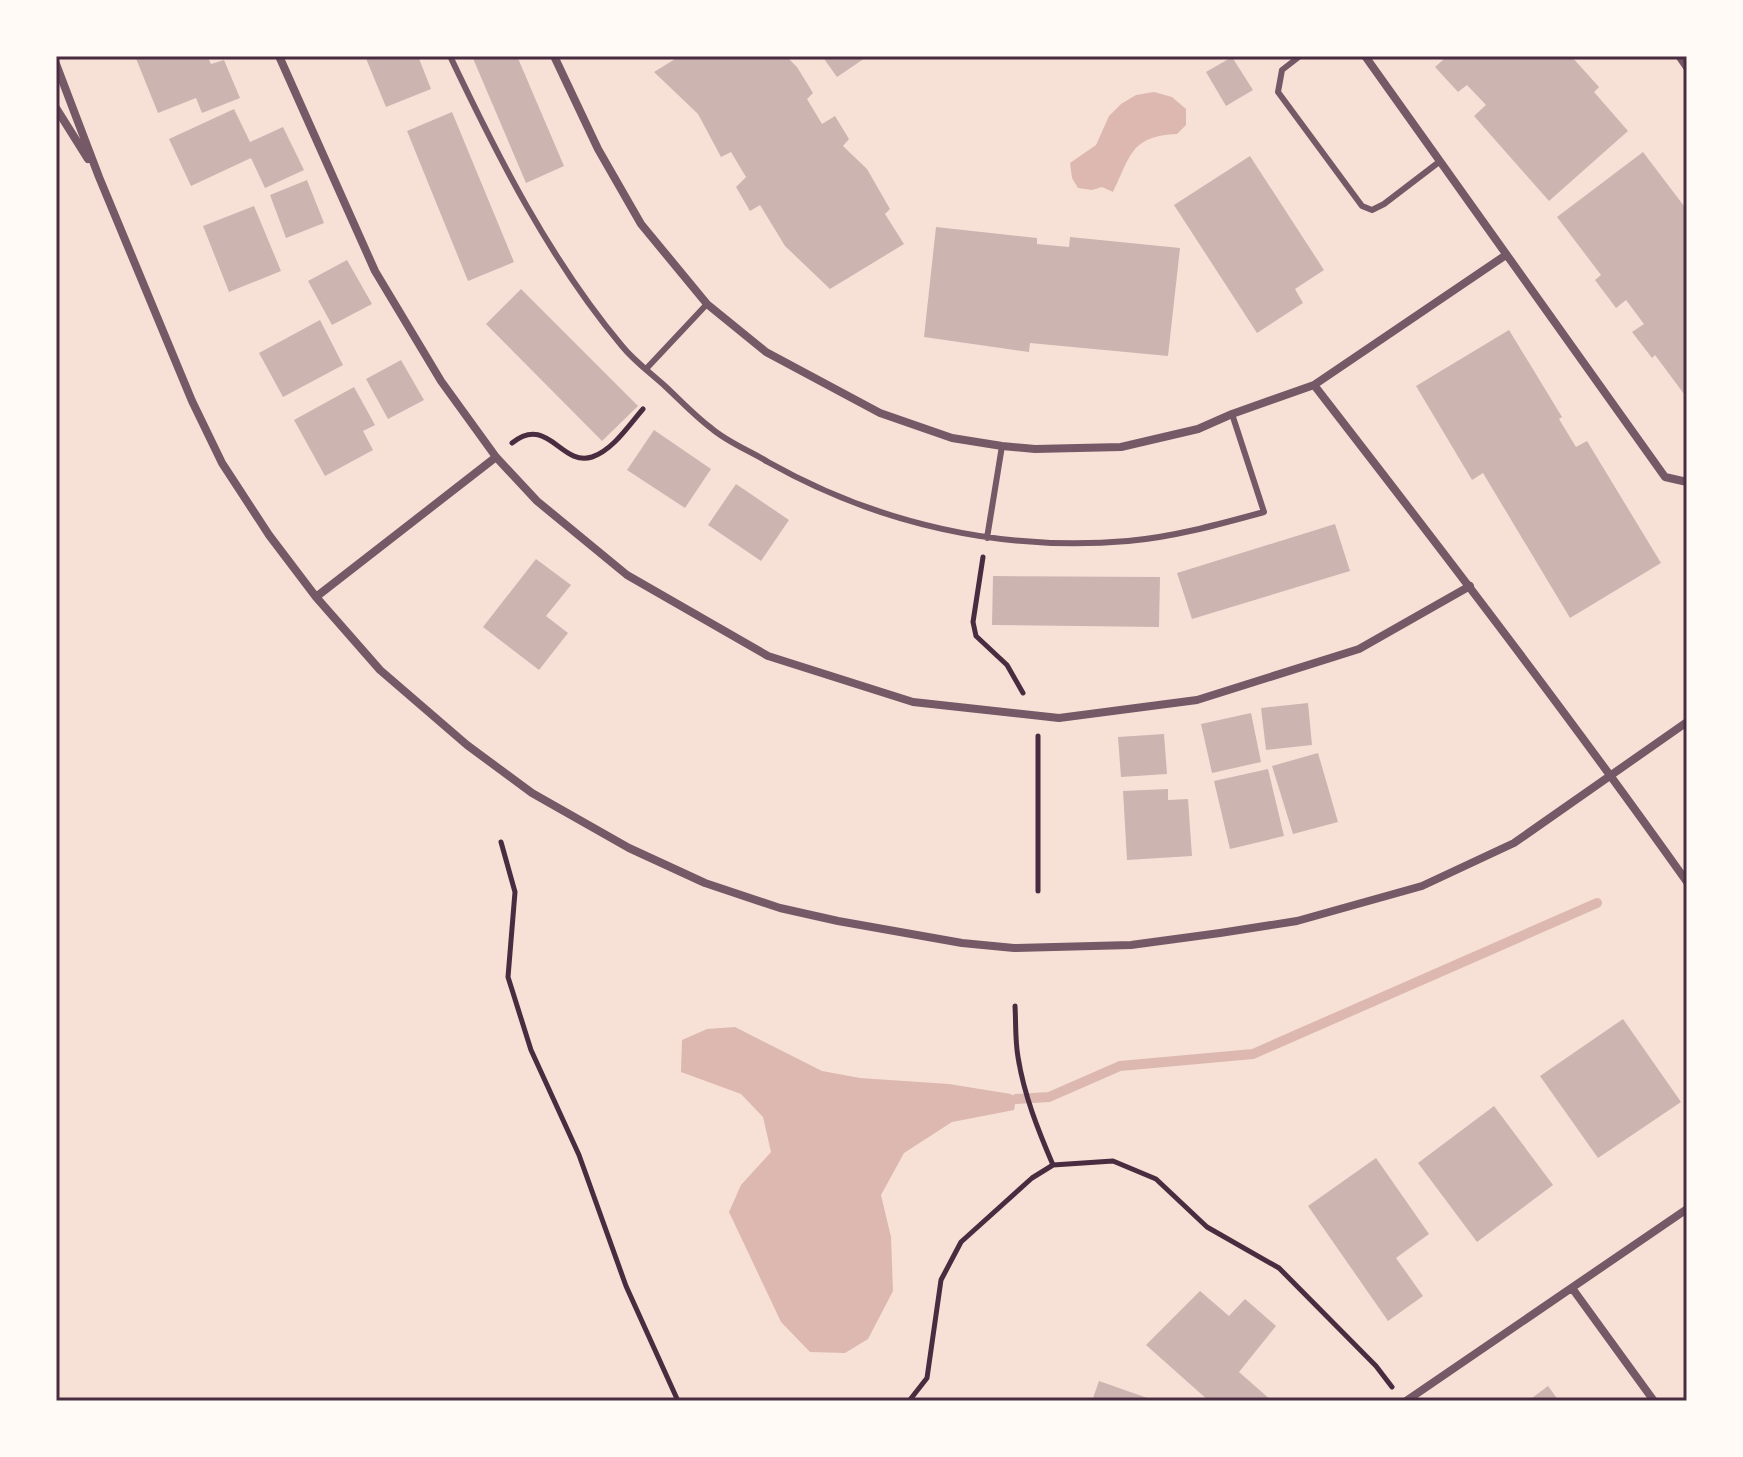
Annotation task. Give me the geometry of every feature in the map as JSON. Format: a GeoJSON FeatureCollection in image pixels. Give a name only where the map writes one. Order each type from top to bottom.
{"type":"FeatureCollection","features":[{"type":"Feature","properties":{"kind":"street"},"geometry":{"type":"LineString","coordinates":[[279,56],[375,271],[441,381],[496,457],[537,501],[627,575],[768,656],[913,702],[1059,718],[1197,700],[1359,649],[1470,586]]}},
{"type":"Feature","properties":{"kind":"street"},"geometry":{"type":"LineString","coordinates":[[567,56],[555,60],[598,149],[641,224],[707,304],[766,352],[880,413],[952,438],[1035,449],[1121,447],[1198,429],[1314,385],[1506,255]]}},
{"type":"Feature","properties":{"kind":"street"},"geometry":{"type":"LineString","coordinates":[[1365,56],[1665,477],[1687,482]]}},
{"type":"Feature","properties":{"kind":"street"},"geometry":{"type":"LineString","coordinates":[[56,64],[159,323],[222,463],[269,535],[316,597],[380,670],[467,745],[532,793],[629,848],[705,883],[780,908],[838,921],[962,943],[1014,948],[1131,945],[1297,921],[1422,886],[1514,843],[1687,722]]}},
{"type":"Feature","properties":{"kind":"street"},"geometry":{"type":"LineString","coordinates":[[56,108],[99,177]]}},
{"type":"Feature","properties":{"kind":"street"},"geometry":{"type":"LineString","coordinates":[[1314,385],[1470,586],[1687,882]]}},
{"type":"Feature","properties":{"kind":"street"},"geometry":{"type":"LineString","coordinates":[[316,597],[496,457]]}},
{"type":"Feature","properties":{"kind":"street"},"geometry":{"type":"LineString","coordinates":[[1406,1401],[1687,1209]]}},
{"type":"Feature","properties":{"kind":"street"},"geometry":{"type":"LineString","coordinates":[[1572,1288],[1654,1401]]}},
{"type":"Feature","properties":{"kind":"lane"},"geometry":{"type":"LineString","coordinates":[[450,56],[504,165],[584,298],[624,349],[713,430],[841,500],[900,520],[987,538],[1031,543],[1129,541],[1207,528],[1264,512],[1232,414]]}},
{"type":"Feature","properties":{"kind":"lane"},"geometry":{"type":"LineString","coordinates":[[1300,56],[1282,70],[1278,92],[1362,206],[1372,210],[1384,204],[1439,162]]}},
{"type":"Feature","properties":{"kind":"lane"},"geometry":{"type":"LineString","coordinates":[[1678,56],[1687,69]]}},
{"type":"Feature","properties":{"kind":"lane"},"geometry":{"type":"LineString","coordinates":[[646,369],[707,304]]}},
{"type":"Feature","properties":{"kind":"lane"},"geometry":{"type":"LineString","coordinates":[[987,538],[1002,446]]}},
{"type":"Feature","properties":{"kind":"path"},"geometry":{"type":"LineString","coordinates":[[496,457],[526,434],[539,434],[579,458],[593,457],[614,443],[643,409]]}},
{"type":"Feature","properties":{"kind":"path"},"geometry":{"type":"LineString","coordinates":[[501,842],[515,892],[508,977],[531,1050],[579,1155],[626,1286],[678,1401]]}},
{"type":"Feature","properties":{"kind":"path"},"geometry":{"type":"LineString","coordinates":[[1015,1006],[1017,1054],[1025,1088],[1053,1165]]}},
{"type":"Feature","properties":{"kind":"path"},"geometry":{"type":"LineString","coordinates":[[909,1401],[927,1378],[941,1280],[961,1242],[1032,1178],[1053,1165],[1113,1161],[1156,1179],[1207,1227],[1279,1268],[1376,1366],[1394,1390]]}},
{"type":"Feature","properties":{"kind":"shaded area"},"geometry":{"type":"Polygon","coordinates":[[[1154,92],[1172,97],[1186,109],[1186,125],[1177,134],[1141,143],[1129,158],[1113,192],[1102,187],[1092,190],[1078,188],[1072,178],[1070,163],[1096,145],[1109,116],[1121,104],[1136,95],[1154,92]]]}},
{"type":"Feature","properties":{"kind":"shaded area"},"geometry":{"type":"Polygon","coordinates":[[[735,1027],[822,1071],[860,1078],[949,1084],[1011,1094],[1016,1099],[1014,1110],[952,1122],[904,1153],[881,1195],[891,1237],[893,1291],[868,1339],[845,1353],[810,1352],[781,1322],[729,1212],[741,1185],[771,1152],[763,1117],[741,1094],[681,1072],[682,1040],[707,1029],[735,1027]]]}},
{"type":"Feature","properties":{"kind":"building"},"geometry":{"type":"Polygon","coordinates":[[[135,56],[207,56],[211,64],[224,60],[240,98],[202,113],[196,98],[158,113],[135,56]]]}},
{"type":"Feature","properties":{"kind":"building"},"geometry":{"type":"Polygon","coordinates":[[[365,56],[418,56],[431,89],[386,107],[365,56]]]}},
{"type":"Feature","properties":{"kind":"building"},"geometry":{"type":"Polygon","coordinates":[[[472,56],[517,56],[564,166],[526,183],[472,56]]]}},
{"type":"Feature","properties":{"kind":"building"},"geometry":{"type":"Polygon","coordinates":[[[680,56],[786,56],[797,67],[813,93],[807,99],[822,124],[835,116],[849,139],[843,146],[867,169],[890,209],[885,214],[904,244],[830,289],[785,246],[760,205],[750,211],[736,187],[746,177],[731,152],[721,157],[698,114],[654,72],[680,56]]]}},
{"type":"Feature","properties":{"kind":"building"},"geometry":{"type":"Polygon","coordinates":[[[822,56],[868,56],[837,77],[822,56]]]}},
{"type":"Feature","properties":{"kind":"building"},"geometry":{"type":"Polygon","coordinates":[[[1441,56],[1571,56],[1599,87],[1594,92],[1628,131],[1549,201],[1474,116],[1486,105],[1467,85],[1458,92],[1435,67],[1444,59],[1441,56]]]}},
{"type":"Feature","properties":{"kind":"building"},"geometry":{"type":"Polygon","coordinates":[[[1232,57],[1253,90],[1226,106],[1206,72],[1232,57]]]}},
{"type":"Feature","properties":{"kind":"building"},"geometry":{"type":"Polygon","coordinates":[[[234,109],[250,142],[283,127],[304,170],[265,188],[251,158],[191,186],[169,139],[234,109]]]}},
{"type":"Feature","properties":{"kind":"building"},"geometry":{"type":"Polygon","coordinates":[[[452,112],[514,262],[468,281],[407,131],[452,112]]]}},
{"type":"Feature","properties":{"kind":"building"},"geometry":{"type":"Polygon","coordinates":[[[1643,152],[1687,210],[1687,398],[1655,355],[1652,358],[1632,332],[1644,324],[1626,300],[1616,308],[1595,280],[1601,275],[1557,217],[1643,152]]]}},
{"type":"Feature","properties":{"kind":"building"},"geometry":{"type":"Polygon","coordinates":[[[1250,156],[1324,270],[1295,289],[1303,303],[1257,333],[1174,205],[1250,156]]]}},
{"type":"Feature","properties":{"kind":"building"},"geometry":{"type":"Polygon","coordinates":[[[307,180],[324,223],[286,238],[270,195],[307,180]]]}},
{"type":"Feature","properties":{"kind":"building"},"geometry":{"type":"Polygon","coordinates":[[[254,206],[281,271],[229,292],[203,226],[254,206]]]}},
{"type":"Feature","properties":{"kind":"building"},"geometry":{"type":"Polygon","coordinates":[[[936,227],[1037,238],[1037,244],[1069,247],[1070,237],[1180,248],[1168,356],[1030,343],[1029,352],[924,337],[936,227]]]}},
{"type":"Feature","properties":{"kind":"building"},"geometry":{"type":"Polygon","coordinates":[[[347,260],[372,304],[332,325],[308,281],[347,260]]]}},
{"type":"Feature","properties":{"kind":"building"},"geometry":{"type":"Polygon","coordinates":[[[521,289],[638,406],[602,441],[486,324],[521,289]]]}},
{"type":"Feature","properties":{"kind":"building"},"geometry":{"type":"Polygon","coordinates":[[[320,320],[343,365],[283,397],[259,353],[320,320]]]}},
{"type":"Feature","properties":{"kind":"building"},"geometry":{"type":"Polygon","coordinates":[[[1509,330],[1562,417],[1559,419],[1576,447],[1587,441],[1661,563],[1570,618],[1483,473],[1472,480],[1416,386],[1509,330]]]}},
{"type":"Feature","properties":{"kind":"building"},"geometry":{"type":"Polygon","coordinates":[[[401,360],[424,400],[388,419],[366,379],[401,360]]]}},
{"type":"Feature","properties":{"kind":"building"},"geometry":{"type":"Polygon","coordinates":[[[354,387],[375,425],[363,431],[373,450],[325,476],[294,420],[354,387]]]}},
{"type":"Feature","properties":{"kind":"building"},"geometry":{"type":"Polygon","coordinates":[[[654,430],[711,469],[685,508],[627,470],[654,430]]]}},
{"type":"Feature","properties":{"kind":"building"},"geometry":{"type":"Polygon","coordinates":[[[736,484],[789,520],[761,561],[708,525],[736,484]]]}},
{"type":"Feature","properties":{"kind":"building"},"geometry":{"type":"Polygon","coordinates":[[[1335,524],[1350,571],[1192,619],[1177,573],[1335,524]]]}},
{"type":"Feature","properties":{"kind":"building"},"geometry":{"type":"Polygon","coordinates":[[[536,559],[571,585],[546,616],[568,633],[539,670],[483,627],[536,559]]]}},
{"type":"Feature","properties":{"kind":"building"},"geometry":{"type":"Polygon","coordinates":[[[993,576],[1160,577],[1159,627],[992,625],[993,576]]]}},
{"type":"Feature","properties":{"kind":"building"},"geometry":{"type":"Polygon","coordinates":[[[1308,703],[1312,745],[1266,750],[1261,708],[1308,703]]]}},
{"type":"Feature","properties":{"kind":"building"},"geometry":{"type":"Polygon","coordinates":[[[1251,713],[1261,762],[1212,773],[1201,724],[1251,713]]]}},
{"type":"Feature","properties":{"kind":"building"},"geometry":{"type":"Polygon","coordinates":[[[1164,734],[1167,774],[1121,777],[1118,737],[1164,734]]]}},
{"type":"Feature","properties":{"kind":"building"},"geometry":{"type":"Polygon","coordinates":[[[1318,753],[1338,822],[1293,834],[1272,766],[1318,753]]]}},
{"type":"Feature","properties":{"kind":"building"},"geometry":{"type":"Polygon","coordinates":[[[1268,769],[1284,836],[1230,849],[1214,781],[1268,769]]]}},
{"type":"Feature","properties":{"kind":"building"},"geometry":{"type":"Polygon","coordinates":[[[1168,789],[1168,800],[1188,799],[1192,856],[1127,860],[1123,791],[1168,789]]]}},
{"type":"Feature","properties":{"kind":"building"},"geometry":{"type":"Polygon","coordinates":[[[1623,1019],[1681,1102],[1598,1158],[1540,1076],[1623,1019]]]}},
{"type":"Feature","properties":{"kind":"building"},"geometry":{"type":"Polygon","coordinates":[[[1494,1106],[1553,1185],[1477,1242],[1418,1163],[1494,1106]]]}},
{"type":"Feature","properties":{"kind":"building"},"geometry":{"type":"Polygon","coordinates":[[[1376,1158],[1429,1234],[1396,1258],[1423,1296],[1388,1321],[1308,1206],[1376,1158]]]}},
{"type":"Feature","properties":{"kind":"building"},"geometry":{"type":"Polygon","coordinates":[[[1200,1291],[1229,1316],[1245,1299],[1276,1326],[1239,1372],[1272,1401],[1209,1401],[1146,1345],[1200,1291]]]}},
{"type":"Feature","properties":{"kind":"building"},"geometry":{"type":"Polygon","coordinates":[[[1099,1381],[1156,1401],[1092,1401],[1099,1381]]]}},
{"type":"Feature","properties":{"kind":"building"},"geometry":{"type":"Polygon","coordinates":[[[1548,1386],[1559,1401],[1528,1401],[1548,1386]]]}},
{"type":"Feature","properties":{"kind":"waterway"},"geometry":{"type":"LineString","coordinates":[[1016,1099],[1049,1097],[1120,1066],[1253,1054],[1597,903]]}}]}
